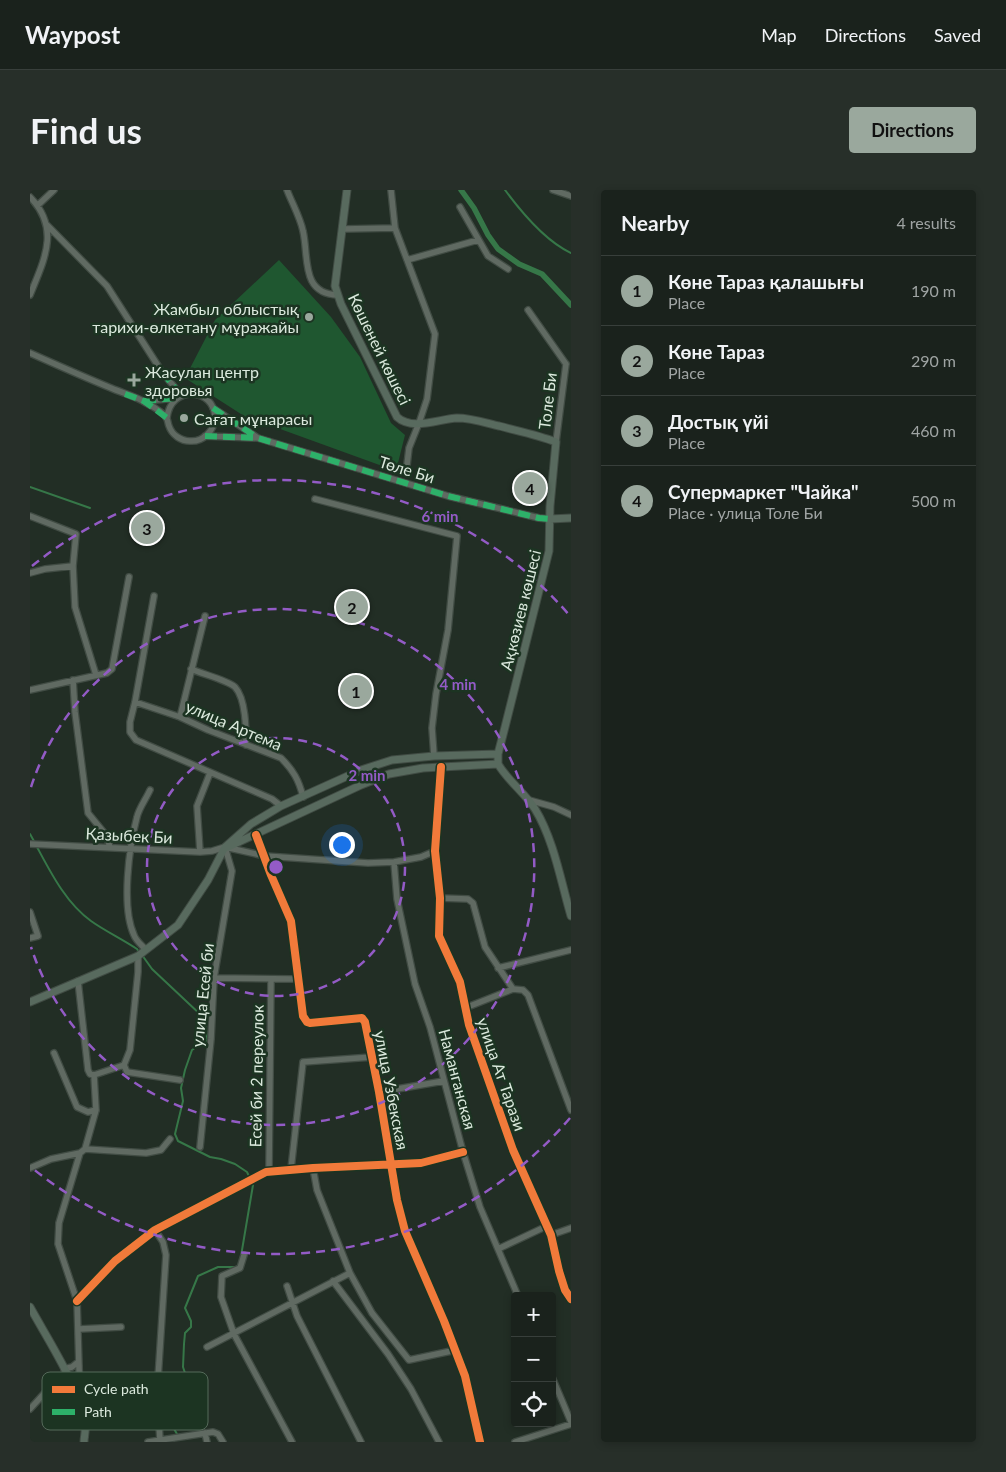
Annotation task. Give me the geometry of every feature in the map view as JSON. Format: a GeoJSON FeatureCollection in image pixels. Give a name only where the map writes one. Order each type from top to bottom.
{"type":"FeatureCollection","features":[{"type":"Feature","properties":{"kind":"main road","name":"Көшеней көшесі"},"geometry":{"type":"LineString","coordinates":[[347,190],[335,286],[397,416],[405,422],[419,423],[446,418],[477,420],[556,442]]}},
{"type":"Feature","properties":{"kind":"main road","name":"Ақкөзиев көшесі"},"geometry":{"type":"LineString","coordinates":[[498,764],[498,754],[549,551],[556,442]]}},
{"type":"Feature","properties":{"kind":"main road"},"geometry":{"type":"LineString","coordinates":[[550,519],[571,518]]}},
{"type":"Feature","properties":{"kind":"main road"},"geometry":{"type":"LineString","coordinates":[[30,1002],[138,956],[146,950],[178,925],[208,880],[226,847],[251,824],[281,806],[356,772],[392,760],[434,756],[498,754]]}},
{"type":"Feature","properties":{"kind":"main road"},"geometry":{"type":"LineString","coordinates":[[226,847],[389,774],[441,766],[498,764],[529,800],[538,815],[549,841],[571,916]]}},
{"type":"Feature","properties":{"kind":"main road"},"geometry":{"type":"LineString","coordinates":[[356,772],[361,785]]}},
{"type":"Feature","properties":{"kind":"main road"},"geometry":{"type":"LineString","coordinates":[[30,1307],[65,1372]]}},
{"type":"Feature","properties":{"kind":"street"},"geometry":{"type":"LineString","coordinates":[[38,205],[54,190]]}},
{"type":"Feature","properties":{"kind":"street"},"geometry":{"type":"LineString","coordinates":[[287,190],[303,229],[309,279],[324,292],[330,295],[338,295]]}},
{"type":"Feature","properties":{"kind":"street"},"geometry":{"type":"LineString","coordinates":[[391,190],[394,228],[435,334],[427,398],[409,448],[407,466]]}},
{"type":"Feature","properties":{"kind":"street"},"geometry":{"type":"LineString","coordinates":[[553,190],[571,196]]}},
{"type":"Feature","properties":{"kind":"street"},"geometry":{"type":"LineString","coordinates":[[30,197],[38,205],[46,224],[47,252],[30,295]]}},
{"type":"Feature","properties":{"kind":"street"},"geometry":{"type":"LineString","coordinates":[[460,207],[488,256],[508,268]]}},
{"type":"Feature","properties":{"kind":"street"},"geometry":{"type":"LineString","coordinates":[[46,224],[107,286],[179,397]]}},
{"type":"Feature","properties":{"kind":"street"},"geometry":{"type":"LineString","coordinates":[[343,229],[394,228]]}},
{"type":"Feature","properties":{"kind":"street"},"geometry":{"type":"LineString","coordinates":[[407,260],[478,240]]}},
{"type":"Feature","properties":{"kind":"street"},"geometry":{"type":"LineString","coordinates":[[528,310],[568,363]]}},
{"type":"Feature","properties":{"kind":"street"},"geometry":{"type":"LineString","coordinates":[[30,353],[144,401],[167,418]]}},
{"type":"Feature","properties":{"kind":"street","name":"Толе Би"},"geometry":{"type":"LineString","coordinates":[[556,442],[568,363]]}},
{"type":"Feature","properties":{"kind":"street"},"geometry":{"type":"LineString","coordinates":[[144,401],[196,394],[203,397],[213,408],[214,423],[211,430],[198,440],[183,440],[172,432],[167,418],[170,406],[179,397]]}},
{"type":"Feature","properties":{"kind":"street","name":"Төле Би"},"geometry":{"type":"LineString","coordinates":[[213,408],[258,438]]}},
{"type":"Feature","properties":{"kind":"street","name":"Төле Би"},"geometry":{"type":"LineString","coordinates":[[205,436],[258,438],[448,496],[550,519]]}},
{"type":"Feature","properties":{"kind":"street"},"geometry":{"type":"LineString","coordinates":[[315,499],[457,536],[448,630],[436,694],[432,728],[434,756]]}},
{"type":"Feature","properties":{"kind":"street"},"geometry":{"type":"LineString","coordinates":[[30,516],[76,534],[73,566],[76,607],[96,675]]}},
{"type":"Feature","properties":{"kind":"street"},"geometry":{"type":"LineString","coordinates":[[30,573],[45,569],[73,566]]}},
{"type":"Feature","properties":{"kind":"street"},"geometry":{"type":"LineString","coordinates":[[30,690],[107,673],[112,670],[129,577]]}},
{"type":"Feature","properties":{"kind":"street"},"geometry":{"type":"LineString","coordinates":[[154,596],[130,722],[130,732],[136,740],[272,799],[281,806]]}},
{"type":"Feature","properties":{"kind":"street"},"geometry":{"type":"LineString","coordinates":[[180,717],[205,616]]}},
{"type":"Feature","properties":{"kind":"street"},"geometry":{"type":"LineString","coordinates":[[191,670],[230,684],[236,689],[247,724],[246,745]]}},
{"type":"Feature","properties":{"kind":"street"},"geometry":{"type":"LineString","coordinates":[[74,680],[88,813],[106,835],[110,847]]}},
{"type":"Feature","properties":{"kind":"street","name":"улица Артема"},"geometry":{"type":"LineString","coordinates":[[135,702],[180,717],[281,758],[289,766],[300,783],[302,797]]}},
{"type":"Feature","properties":{"kind":"street","name":"улица Ат Тарази"},"geometry":{"type":"LineString","coordinates":[[441,766],[435,851],[440,898],[439,936],[460,982],[469,1025],[513,1150],[551,1235],[559,1271],[565,1290],[571,1299]]}},
{"type":"Feature","properties":{"kind":"street"},"geometry":{"type":"LineString","coordinates":[[200,852],[197,806],[210,773]]}},
{"type":"Feature","properties":{"kind":"street"},"geometry":{"type":"LineString","coordinates":[[146,950],[135,938],[130,925],[127,899],[137,816],[150,790]]}},
{"type":"Feature","properties":{"kind":"street"},"geometry":{"type":"LineString","coordinates":[[529,800],[554,807],[571,815]]}},
{"type":"Feature","properties":{"kind":"street"},"geometry":{"type":"LineString","coordinates":[[256,834],[265,856]]}},
{"type":"Feature","properties":{"kind":"street","name":"Қазыбек Би"},"geometry":{"type":"LineString","coordinates":[[30,844],[200,852],[226,847]]}},
{"type":"Feature","properties":{"kind":"street"},"geometry":{"type":"LineString","coordinates":[[226,847],[265,856],[368,863],[394,862],[420,857],[435,851]]}},
{"type":"Feature","properties":{"kind":"street","name":"улица Есей би"},"geometry":{"type":"LineString","coordinates":[[200,1146],[211,1039],[214,978],[232,871],[226,847]]}},
{"type":"Feature","properties":{"kind":"street","name":"улица Узбекская"},"geometry":{"type":"LineString","coordinates":[[265,856],[291,921],[303,1016],[310,1023],[362,1018],[365,1022],[397,1200],[405,1231],[456,1350],[465,1376],[480,1442]]}},
{"type":"Feature","properties":{"kind":"street","name":"Наманганская"},"geometry":{"type":"LineString","coordinates":[[394,862],[397,899],[415,984],[430,1027],[463,1152],[480,1207],[516,1292]]}},
{"type":"Feature","properties":{"kind":"street"},"geometry":{"type":"LineString","coordinates":[[440,898],[468,899],[473,903],[485,947],[513,989]]}},
{"type":"Feature","properties":{"kind":"street"},"geometry":{"type":"LineString","coordinates":[[30,912],[38,936],[30,938]]}},
{"type":"Feature","properties":{"kind":"street"},"geometry":{"type":"LineString","coordinates":[[498,968],[571,950]]}},
{"type":"Feature","properties":{"kind":"street"},"geometry":{"type":"LineString","coordinates":[[138,956],[130,1050],[124,1065],[127,1072],[180,1080]]}},
{"type":"Feature","properties":{"kind":"street"},"geometry":{"type":"LineString","coordinates":[[214,978],[292,979]]}},
{"type":"Feature","properties":{"kind":"street","name":"Есей би 2 переулок"},"geometry":{"type":"LineString","coordinates":[[269,1172],[271,980]]}},
{"type":"Feature","properties":{"kind":"street"},"geometry":{"type":"LineString","coordinates":[[78,981],[90,1074],[124,1065]]}},
{"type":"Feature","properties":{"kind":"street"},"geometry":{"type":"LineString","coordinates":[[465,1008],[513,989],[523,990],[528,995],[571,1110]]}},
{"type":"Feature","properties":{"kind":"street"},"geometry":{"type":"LineString","coordinates":[[54,1053],[77,1106],[88,1112],[96,1110]]}},
{"type":"Feature","properties":{"kind":"street"},"geometry":{"type":"LineString","coordinates":[[290,1169],[303,1062],[372,1057]]}},
{"type":"Feature","properties":{"kind":"street"},"geometry":{"type":"LineString","coordinates":[[78,1372],[77,1302],[58,1244],[59,1223],[96,1110],[94,1074]]}},
{"type":"Feature","properties":{"kind":"street"},"geometry":{"type":"LineString","coordinates":[[379,1092],[444,1081]]}},
{"type":"Feature","properties":{"kind":"street"},"geometry":{"type":"LineString","coordinates":[[30,1168],[58,1157],[83,1151],[146,1153],[161,1150],[170,1139]]}},
{"type":"Feature","properties":{"kind":"street"},"geometry":{"type":"LineString","coordinates":[[77,1302],[115,1261],[155,1230],[256,1177],[269,1172],[290,1169],[421,1163],[463,1152]]}},
{"type":"Feature","properties":{"kind":"street"},"geometry":{"type":"LineString","coordinates":[[313,1168],[317,1190],[350,1273],[372,1313],[409,1360],[456,1350]]}},
{"type":"Feature","properties":{"kind":"street"},"geometry":{"type":"LineString","coordinates":[[498,1249],[547,1226]]}},
{"type":"Feature","properties":{"kind":"street"},"geometry":{"type":"LineString","coordinates":[[551,1235],[571,1228]]}},
{"type":"Feature","properties":{"kind":"street"},"geometry":{"type":"LineString","coordinates":[[155,1230],[163,1242],[166,1255],[158,1372]]}},
{"type":"Feature","properties":{"kind":"street"},"geometry":{"type":"LineString","coordinates":[[244,1255],[240,1268],[222,1276],[221,1298],[234,1334],[292,1442]]}},
{"type":"Feature","properties":{"kind":"street"},"geometry":{"type":"LineString","coordinates":[[206,1347],[350,1273]]}},
{"type":"Feature","properties":{"kind":"street"},"geometry":{"type":"LineString","coordinates":[[333,1281],[388,1354],[411,1389],[439,1442]]}},
{"type":"Feature","properties":{"kind":"street"},"geometry":{"type":"LineString","coordinates":[[287,1286],[297,1316],[362,1442]]}},
{"type":"Feature","properties":{"kind":"street"},"geometry":{"type":"LineString","coordinates":[[79,1329],[121,1327]]}},
{"type":"Feature","properties":{"kind":"street"},"geometry":{"type":"LineString","coordinates":[[67,1372],[78,1362]]}},
{"type":"Feature","properties":{"kind":"street"},"geometry":{"type":"LineString","coordinates":[[516,1442],[571,1423],[554,1382]]}},
{"type":"Feature","properties":{"kind":"street"},"geometry":{"type":"LineString","coordinates":[[30,1409],[42,1396]]}},
{"type":"Feature","properties":{"kind":"street"},"geometry":{"type":"LineString","coordinates":[[159,1430],[160,1440]]}},
{"type":"Feature","properties":{"kind":"street"},"geometry":{"type":"LineString","coordinates":[[148,1442],[213,1432],[218,1434],[224,1442]]}},
{"type":"Feature","properties":{"kind":"street"},"geometry":{"type":"LineString","coordinates":[[205,1433],[207,1442]]}},
{"type":"Feature","properties":{"kind":"green space"},"geometry":{"type":"Polygon","coordinates":[[[279,260],[331,317],[360,357],[391,423],[405,435],[396,471],[244,416],[185,378],[215,320],[279,260]]]}},
{"type":"Feature","properties":{"kind":"waterway"},"geometry":{"type":"LineString","coordinates":[[461,190],[498,249],[519,264],[542,274],[571,305]]}},
{"type":"Feature","properties":{"kind":"waterway"},"geometry":{"type":"LineString","coordinates":[[505,190],[526,217],[543,234],[571,253]]}},
{"type":"Feature","properties":{"kind":"waterway"},"geometry":{"type":"LineString","coordinates":[[30,487],[90,508]]}},
{"type":"Feature","properties":{"kind":"waterway"},"geometry":{"type":"LineString","coordinates":[[30,834],[35,843]]}},
{"type":"Feature","properties":{"kind":"waterway"},"geometry":{"type":"LineString","coordinates":[[37,847],[60,887],[74,906],[91,921],[139,952]]}},
{"type":"Feature","properties":{"kind":"waterway"},"geometry":{"type":"LineString","coordinates":[[142,955],[152,969],[202,1016],[206,1027],[207,1040],[192,1050],[185,1070],[181,1088],[183,1101],[175,1134],[178,1141],[210,1157],[235,1164],[247,1172],[253,1185],[240,1262]]}},
{"type":"Feature","properties":{"kind":"waterway"},"geometry":{"type":"LineString","coordinates":[[185,1372],[183,1367],[185,1333],[191,1327],[191,1321],[185,1308],[198,1276],[218,1267],[236,1267]]}},
{"type":"Feature","properties":{"kind":"waterway"},"geometry":{"type":"LineString","coordinates":[[175,1430],[177,1434]]}},
{"type":"Feature","properties":{"kind":"marked path"},"geometry":{"type":"LineString","coordinates":[[162,372],[181,395]]}},
{"type":"Feature","properties":{"kind":"marked path"},"geometry":{"type":"LineString","coordinates":[[125,394],[144,401],[167,418]]}},
{"type":"Feature","properties":{"kind":"marked path"},"geometry":{"type":"LineString","coordinates":[[144,401],[177,398]]}},
{"type":"Feature","properties":{"kind":"marked path"},"geometry":{"type":"LineString","coordinates":[[213,408],[258,438]]}},
{"type":"Feature","properties":{"kind":"marked path"},"geometry":{"type":"LineString","coordinates":[[205,436],[258,438],[448,496],[550,519]]}},
{"type":"Feature","properties":{"kind":"cycle path"},"geometry":{"type":"LineString","coordinates":[[441,767],[435,851],[440,898],[439,936],[460,982],[469,1025],[513,1150],[551,1235],[559,1271],[565,1290],[571,1299]]}},
{"type":"Feature","properties":{"kind":"cycle path"},"geometry":{"type":"LineString","coordinates":[[256,835],[291,921],[303,1016],[310,1023],[362,1018],[365,1022],[397,1200],[405,1231],[444,1321],[465,1376],[480,1442]]}},
{"type":"Feature","properties":{"kind":"cycle path"},"geometry":{"type":"LineString","coordinates":[[77,1301],[115,1261],[155,1230],[266,1172],[421,1163],[463,1152]]}},
{"type":"Feature","properties":{"kind":"place","name":"Жамбыл облыстық тарихи-өлкетану мұражайы"},"geometry":{"type":"Point","coordinates":[309,317]}},
{"type":"Feature","properties":{"kind":"place","name":"Жасулан центр здоровья"},"geometry":{"type":"Point","coordinates":[134,380]}},
{"type":"Feature","properties":{"kind":"place","name":"Сағат мұнарасы"},"geometry":{"type":"Point","coordinates":[184,418]}},
{"type":"Feature","properties":{"kind":"place","name":"Супермаркет \"Чайка\""},"geometry":{"type":"Point","coordinates":[530,488]}},
{"type":"Feature","properties":{"kind":"place","name":"Достық үйі"},"geometry":{"type":"Point","coordinates":[147,528]}},
{"type":"Feature","properties":{"kind":"place","name":"Көне Тараз"},"geometry":{"type":"Point","coordinates":[352,607]}},
{"type":"Feature","properties":{"kind":"place","name":"Көне Тараз қалашығы"},"geometry":{"type":"Point","coordinates":[356,691]}}]}
